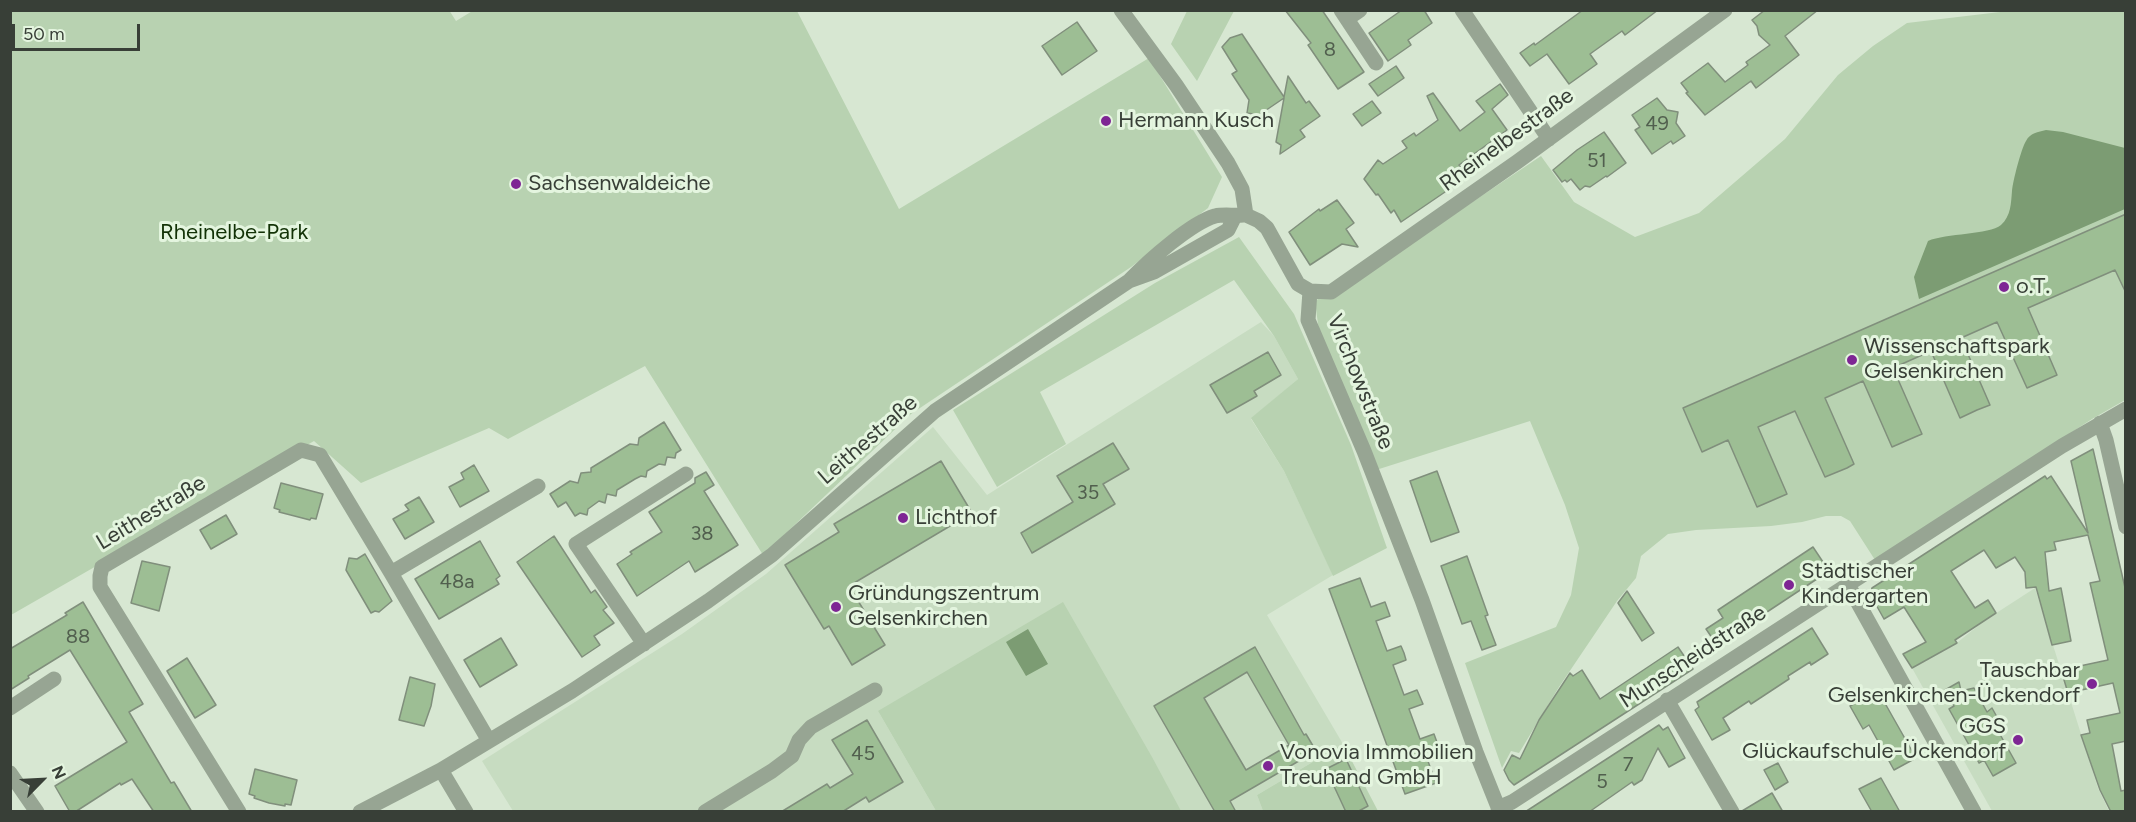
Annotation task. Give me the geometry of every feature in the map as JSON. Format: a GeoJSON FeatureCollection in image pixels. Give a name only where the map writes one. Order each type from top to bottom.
{"type":"FeatureCollection","features":[{"type":"Feature","properties":{"kind":"street"},"geometry":{"type":"LineString","coordinates":[[1121,10],[1176,85],[1228,163],[1242,189],[1241,215]]}},
{"type":"Feature","properties":{"kind":"street","name":"Rheinelbestraße"},"geometry":{"type":"LineString","coordinates":[[1310,291],[1331,292],[1550,138],[1725,10]]}},
{"type":"Feature","properties":{"kind":"street"},"geometry":{"type":"LineString","coordinates":[[1349,13],[1376,63]]}},
{"type":"Feature","properties":{"kind":"street"},"geometry":{"type":"LineString","coordinates":[[1469,13],[1550,138]]}},
{"type":"Feature","properties":{"kind":"street","name":"Leithestraße"},"geometry":{"type":"LineString","coordinates":[[360,812],[441,770],[644,644],[772,555],[922,421],[943,405],[1129,281],[1148,260],[1201,222],[1217,215],[1241,215]]}},
{"type":"Feature","properties":{"kind":"street","name":"Virchowstraße"},"geometry":{"type":"LineString","coordinates":[[1241,215],[1259,221],[1267,228],[1298,284],[1310,291],[1308,320],[1364,451],[1499,810]]}},
{"type":"Feature","properties":{"kind":"street","name":"Munscheidstraße"},"geometry":{"type":"LineString","coordinates":[[1499,810],[2062,446],[2126,409]]}},
{"type":"Feature","properties":{"kind":"street"},"geometry":{"type":"LineString","coordinates":[[2100,423],[2126,527]]}},
{"type":"Feature","properties":{"kind":"street","name":"Leithestraße"},"geometry":{"type":"LineString","coordinates":[[239,812],[100,587],[100,576],[102,567],[301,450],[320,455],[489,741]]}},
{"type":"Feature","properties":{"kind":"street"},"geometry":{"type":"LineString","coordinates":[[644,644],[576,544],[686,474]]}},
{"type":"Feature","properties":{"kind":"street"},"geometry":{"type":"LineString","coordinates":[[391,573],[538,486]]}},
{"type":"Feature","properties":{"kind":"street"},"geometry":{"type":"LineString","coordinates":[[1847,584],[1974,812]]}},
{"type":"Feature","properties":{"kind":"street"},"geometry":{"type":"LineString","coordinates":[[10,708],[54,679]]}},
{"type":"Feature","properties":{"kind":"street"},"geometry":{"type":"LineString","coordinates":[[705,812],[792,756],[799,740],[811,727],[876,690]]}},
{"type":"Feature","properties":{"kind":"street"},"geometry":{"type":"LineString","coordinates":[[1667,700],[1732,812]]}},
{"type":"Feature","properties":{"kind":"street"},"geometry":{"type":"LineString","coordinates":[[441,770],[466,812]]}},
{"type":"Feature","properties":{"kind":"street"},"geometry":{"type":"LineString","coordinates":[[10,773],[37,812]]}},
{"type":"Feature","properties":{"kind":"shaded area"},"geometry":{"type":"Polygon","coordinates":[[[2046,130],[2063,132],[2125,148],[2125,209],[1919,299],[1914,277],[1928,241],[1987,231],[2001,225],[2010,209],[2014,180],[2024,145],[2032,135],[2046,130]]]}},
{"type":"Feature","properties":{"kind":"shaded area"},"geometry":{"type":"Polygon","coordinates":[[[1261,322],[1274,336],[1298,379],[1251,419],[1284,471],[1333,575],[1267,615],[1343,744],[1257,795],[1263,811],[1179,811],[878,711],[936,811],[513,811],[482,761],[682,634],[766,574],[933,427],[987,495],[1261,322]]]}},
{"type":"Feature","properties":{"kind":"shaded area","name":"GGS Glückaufschule-Ückendorf"},"geometry":{"type":"Polygon","coordinates":[[[2035,588],[2098,788],[2109,811],[1992,811],[1912,668],[1958,642],[1984,621],[2035,588]]]}},
{"type":"Feature","properties":{"kind":"shaded area"},"geometry":{"type":"Polygon","coordinates":[[[1028,629],[1048,664],[1026,676],[1006,642],[1028,629]]]}},
{"type":"Feature","properties":{"kind":"green space","name":"Rheinelbe-Park"},"geometry":{"type":"Polygon","coordinates":[[[449,10],[456,21],[474,10],[797,11],[899,209],[1149,58],[1222,177],[1208,208],[1131,267],[911,414],[763,555],[645,366],[508,439],[489,428],[361,483],[314,441],[11,615],[11,11],[449,10]]]}},
{"type":"Feature","properties":{"kind":"green space","name":"Wissenschaftspark Gelsenkirchen"},"geometry":{"type":"Polygon","coordinates":[[[2017,10],[2125,11],[2125,400],[1875,560],[1850,521],[1841,516],[1826,516],[1771,526],[1696,530],[1668,534],[1641,556],[1636,578],[1617,601],[1559,687],[1519,753],[1511,751],[1502,768],[1465,663],[1556,627],[1571,595],[1579,548],[1565,505],[1530,421],[1376,470],[1321,347],[1315,301],[1468,205],[1541,156],[1574,202],[1635,237],[1699,213],[1785,139],[1838,75],[1873,46],[1907,23],[2017,10]]]}},
{"type":"Feature","properties":{"kind":"green space"},"geometry":{"type":"Polygon","coordinates":[[[1187,11],[1234,11],[1197,81],[1171,44],[1187,11]]]}},
{"type":"Feature","properties":{"kind":"green space"},"geometry":{"type":"Polygon","coordinates":[[[1239,237],[1294,314],[1351,445],[1387,548],[1333,576],[1284,471],[1251,418],[1298,379],[1274,336],[1234,280],[1040,392],[1066,444],[997,487],[953,410],[1155,283],[1239,237]]]}},
{"type":"Feature","properties":{"kind":"green space"},"geometry":{"type":"Polygon","coordinates":[[[1063,602],[1181,811],[936,811],[878,711],[1063,602]]]}},
{"type":"Feature","properties":{"kind":"green space"},"geometry":{"type":"Polygon","coordinates":[[[1343,744],[1378,811],[1263,811],[1257,795],[1343,744]]]}},
{"type":"Feature","properties":{"kind":"building"},"geometry":{"type":"Polygon","coordinates":[[[1285,10],[1322,10],[1364,72],[1338,89],[1308,45],[1311,43],[1285,10]]]}},
{"type":"Feature","properties":{"kind":"building"},"geometry":{"type":"Polygon","coordinates":[[[1402,10],[1424,10],[1432,23],[1408,40],[1411,45],[1388,61],[1369,33],[1402,10]]]}},
{"type":"Feature","properties":{"kind":"building"},"geometry":{"type":"Polygon","coordinates":[[[1583,10],[1658,10],[1625,35],[1622,31],[1590,54],[1597,64],[1569,84],[1547,54],[1530,66],[1520,53],[1534,43],[1535,45],[1583,10]]]}},
{"type":"Feature","properties":{"kind":"building"},"geometry":{"type":"Polygon","coordinates":[[[1765,10],[1818,10],[1785,36],[1799,55],[1756,88],[1751,81],[1705,115],[1686,93],[1688,92],[1681,83],[1708,63],[1725,82],[1748,65],[1746,62],[1770,45],[1759,35],[1757,26],[1752,20],[1765,10]]]}},
{"type":"Feature","properties":{"kind":"building"},"geometry":{"type":"Polygon","coordinates":[[[1077,22],[1097,51],[1062,75],[1042,46],[1077,22]]]}},
{"type":"Feature","properties":{"kind":"building"},"geometry":{"type":"Polygon","coordinates":[[[1242,34],[1284,97],[1288,76],[1306,103],[1309,101],[1320,116],[1300,130],[1305,137],[1280,154],[1281,145],[1276,142],[1284,98],[1259,115],[1247,113],[1249,100],[1232,74],[1237,71],[1222,47],[1230,38],[1242,34]]]}},
{"type":"Feature","properties":{"kind":"building"},"geometry":{"type":"Polygon","coordinates":[[[1396,66],[1404,78],[1378,96],[1369,84],[1396,66]]]}},
{"type":"Feature","properties":{"kind":"building"},"geometry":{"type":"Polygon","coordinates":[[[1500,84],[1508,95],[1492,109],[1507,130],[1459,165],[1467,177],[1401,222],[1394,210],[1391,213],[1364,179],[1378,160],[1383,164],[1407,148],[1402,141],[1414,133],[1416,136],[1438,120],[1427,96],[1433,93],[1460,131],[1485,112],[1476,101],[1500,84]]]}},
{"type":"Feature","properties":{"kind":"building"},"geometry":{"type":"Polygon","coordinates":[[[1657,98],[1667,110],[1678,112],[1676,123],[1685,136],[1673,144],[1671,141],[1652,154],[1635,130],[1640,127],[1632,115],[1657,98]]]}},
{"type":"Feature","properties":{"kind":"building"},"geometry":{"type":"Polygon","coordinates":[[[1372,101],[1381,113],[1362,126],[1353,114],[1372,101]]]}},
{"type":"Feature","properties":{"kind":"building"},"geometry":{"type":"Polygon","coordinates":[[[1604,132],[1626,163],[1590,187],[1585,186],[1580,190],[1571,179],[1562,182],[1553,170],[1604,132]]]}},
{"type":"Feature","properties":{"kind":"building"},"geometry":{"type":"Polygon","coordinates":[[[1337,200],[1354,223],[1346,229],[1358,247],[1342,244],[1310,265],[1289,232],[1319,209],[1320,211],[1337,200]]]}},
{"type":"Feature","properties":{"kind":"building","name":"Wissenschaftspark Gelsenkirchen"},"geometry":{"type":"Polygon","coordinates":[[[2126,214],[2126,293],[2115,270],[2028,308],[2057,375],[2027,388],[1997,322],[1961,338],[1990,405],[1960,418],[1931,351],[1893,368],[1922,434],[1892,447],[1863,381],[1825,398],[1854,464],[1847,468],[1825,477],[1795,411],[1758,427],[1787,494],[1757,507],[1728,440],[1702,452],[1683,408],[2126,214]]]}},
{"type":"Feature","properties":{"kind":"building"},"geometry":{"type":"Polygon","coordinates":[[[1268,352],[1281,375],[1254,391],[1257,396],[1227,413],[1210,385],[1268,352]]]}},
{"type":"Feature","properties":{"kind":"building"},"geometry":{"type":"Polygon","coordinates":[[[664,422],[681,450],[676,453],[675,458],[667,457],[665,465],[659,464],[647,471],[646,477],[641,476],[617,490],[616,496],[607,494],[605,503],[599,501],[588,509],[587,515],[580,513],[575,516],[566,502],[558,507],[550,494],[570,481],[578,483],[581,473],[591,472],[591,468],[630,444],[638,445],[639,438],[664,422]]]}},
{"type":"Feature","properties":{"kind":"building"},"geometry":{"type":"Polygon","coordinates":[[[1113,443],[1129,469],[1103,484],[1115,504],[1032,553],[1021,533],[1073,502],[1057,476],[1113,443]]]}},
{"type":"Feature","properties":{"kind":"building"},"geometry":{"type":"Polygon","coordinates":[[[2093,449],[2126,592],[2126,741],[2112,744],[2121,791],[2126,790],[2126,812],[2111,812],[2100,790],[2081,735],[2090,733],[2087,720],[2120,713],[2113,683],[2068,693],[2061,670],[2108,660],[2090,583],[2100,581],[2088,535],[2054,542],[2056,550],[2045,552],[2049,591],[2061,588],[2071,641],[2052,645],[2036,587],[2026,588],[2025,572],[2015,557],[1996,568],[1984,550],[1951,571],[1975,608],[1988,600],[1996,613],[1955,640],[1957,643],[1912,668],[1903,654],[1926,642],[1904,607],[1884,619],[1870,594],[1872,588],[2045,476],[2047,479],[2051,476],[2088,533],[2071,461],[2093,449]]]}},
{"type":"Feature","properties":{"kind":"building"},"geometry":{"type":"Polygon","coordinates":[[[941,461],[972,513],[849,586],[885,645],[852,665],[829,626],[824,629],[785,565],[839,532],[834,524],[941,461]]]}},
{"type":"Feature","properties":{"kind":"building"},"geometry":{"type":"Polygon","coordinates":[[[474,465],[489,491],[460,507],[449,487],[464,479],[461,473],[474,465]]]}},
{"type":"Feature","properties":{"kind":"building"},"geometry":{"type":"Polygon","coordinates":[[[1437,471],[1459,532],[1431,542],[1410,481],[1437,471]]]}},
{"type":"Feature","properties":{"kind":"building"},"geometry":{"type":"Polygon","coordinates":[[[706,472],[714,485],[704,491],[738,545],[695,572],[689,561],[637,596],[617,564],[632,554],[630,552],[662,532],[649,512],[695,483],[695,478],[706,472]]]}},
{"type":"Feature","properties":{"kind":"building"},"geometry":{"type":"Polygon","coordinates":[[[281,483],[323,494],[316,519],[311,518],[310,520],[279,512],[280,510],[274,508],[281,483]]]}},
{"type":"Feature","properties":{"kind":"building"},"geometry":{"type":"Polygon","coordinates":[[[419,497],[434,522],[405,539],[393,519],[409,510],[405,505],[419,497]]]}},
{"type":"Feature","properties":{"kind":"building"},"geometry":{"type":"Polygon","coordinates":[[[226,515],[237,534],[211,549],[200,530],[226,515]]]}},
{"type":"Feature","properties":{"kind":"building"},"geometry":{"type":"Polygon","coordinates":[[[554,536],[591,593],[595,590],[607,607],[603,610],[614,623],[594,636],[600,645],[582,657],[517,562],[554,536]]]}},
{"type":"Feature","properties":{"kind":"building"},"geometry":{"type":"Polygon","coordinates":[[[480,541],[500,576],[496,579],[499,584],[439,619],[415,579],[480,541]]]}},
{"type":"Feature","properties":{"kind":"building"},"geometry":{"type":"Polygon","coordinates":[[[1813,547],[1829,571],[1717,645],[1706,629],[1723,618],[1718,610],[1813,547]]]}},
{"type":"Feature","properties":{"kind":"building"},"geometry":{"type":"Polygon","coordinates":[[[365,554],[392,601],[379,612],[371,613],[346,570],[349,558],[357,559],[365,554]]]}},
{"type":"Feature","properties":{"kind":"building"},"geometry":{"type":"Polygon","coordinates":[[[1467,556],[1496,645],[1482,650],[1471,621],[1462,624],[1441,566],[1467,556]]]}},
{"type":"Feature","properties":{"kind":"building"},"geometry":{"type":"Polygon","coordinates":[[[142,561],[170,567],[159,611],[131,603],[142,561]]]}},
{"type":"Feature","properties":{"kind":"building"},"geometry":{"type":"Polygon","coordinates":[[[1360,578],[1371,607],[1385,602],[1390,616],[1376,621],[1387,651],[1401,646],[1404,653],[1406,660],[1393,665],[1404,695],[1417,690],[1423,704],[1409,709],[1420,739],[1434,734],[1439,748],[1425,753],[1436,783],[1405,794],[1329,589],[1360,578]]]}},
{"type":"Feature","properties":{"kind":"building"},"geometry":{"type":"Polygon","coordinates":[[[1627,591],[1654,633],[1642,641],[1618,603],[1627,591]]]}},
{"type":"Feature","properties":{"kind":"building"},"geometry":{"type":"Polygon","coordinates":[[[83,602],[143,704],[129,712],[171,783],[174,782],[192,812],[154,812],[132,779],[121,785],[120,783],[75,812],[70,812],[55,786],[127,742],[70,650],[10,690],[10,649],[67,615],[65,613],[83,602]]]}},
{"type":"Feature","properties":{"kind":"building"},"geometry":{"type":"Polygon","coordinates":[[[1812,628],[1828,654],[1788,676],[1789,679],[1751,704],[1749,701],[1723,718],[1730,730],[1712,740],[1695,710],[1699,707],[1697,702],[1812,628]]]}},
{"type":"Feature","properties":{"kind":"building"},"geometry":{"type":"Polygon","coordinates":[[[501,638],[517,665],[480,687],[464,660],[501,638]]]}},
{"type":"Feature","properties":{"kind":"building"},"geometry":{"type":"Polygon","coordinates":[[[1255,647],[1304,735],[1306,734],[1316,751],[1230,801],[1236,812],[1215,812],[1154,706],[1255,647]],[[1247,672],[1204,698],[1246,770],[1289,745],[1247,672]]]}},
{"type":"Feature","properties":{"kind":"building"},"geometry":{"type":"Polygon","coordinates":[[[1678,647],[1693,669],[1514,785],[1509,780],[1504,770],[1512,755],[1520,759],[1539,720],[1570,673],[1573,676],[1582,670],[1600,699],[1678,647]]]}},
{"type":"Feature","properties":{"kind":"building"},"geometry":{"type":"Polygon","coordinates":[[[187,658],[216,705],[195,718],[167,671],[187,658]]]}},
{"type":"Feature","properties":{"kind":"building"},"geometry":{"type":"Polygon","coordinates":[[[410,677],[435,684],[424,726],[399,720],[410,677]]]}},
{"type":"Feature","properties":{"kind":"building"},"geometry":{"type":"Polygon","coordinates":[[[1959,682],[1961,691],[1974,688],[1987,712],[1992,708],[2002,726],[1997,729],[2016,763],[1993,776],[1984,760],[1979,763],[1949,709],[1954,706],[1945,690],[1959,682]]]}},
{"type":"Feature","properties":{"kind":"building"},"geometry":{"type":"Polygon","coordinates":[[[1876,692],[1880,699],[1882,698],[1916,758],[1894,770],[1869,725],[1863,729],[1850,706],[1876,692]]]}},
{"type":"Feature","properties":{"kind":"building"},"geometry":{"type":"Polygon","coordinates":[[[867,720],[903,782],[869,802],[866,797],[842,812],[781,812],[827,784],[830,788],[853,774],[832,740],[867,720]]]}},
{"type":"Feature","properties":{"kind":"building"},"geometry":{"type":"Polygon","coordinates":[[[1659,725],[1663,730],[1668,727],[1685,758],[1669,767],[1658,748],[1642,780],[1634,785],[1632,782],[1589,812],[1525,812],[1659,725]]]}},
{"type":"Feature","properties":{"kind":"building"},"geometry":{"type":"Polygon","coordinates":[[[1346,759],[1368,806],[1357,812],[1346,812],[1326,769],[1346,759]]]}},
{"type":"Feature","properties":{"kind":"building"},"geometry":{"type":"Polygon","coordinates":[[[1778,763],[1788,782],[1775,790],[1764,770],[1778,763]]]}},
{"type":"Feature","properties":{"kind":"building"},"geometry":{"type":"Polygon","coordinates":[[[255,769],[297,780],[291,805],[269,803],[249,794],[255,769]]]}},
{"type":"Feature","properties":{"kind":"building"},"geometry":{"type":"Polygon","coordinates":[[[1881,778],[1900,812],[1872,812],[1859,789],[1881,778]]]}},
{"type":"Feature","properties":{"kind":"building"},"geometry":{"type":"Polygon","coordinates":[[[1772,793],[1783,812],[1742,812],[1742,811],[1772,793]]]}},
{"type":"Feature","properties":{"kind":"place","name":"Hermann Kusch"},"geometry":{"type":"Point","coordinates":[1106,121]}},
{"type":"Feature","properties":{"kind":"place","name":"Sachsenwaldeiche"},"geometry":{"type":"Point","coordinates":[516,184]}},
{"type":"Feature","properties":{"kind":"place","name":"o.T."},"geometry":{"type":"Point","coordinates":[2004,287]}},
{"type":"Feature","properties":{"kind":"place","name":"Wissenschaftspark Gelsenkirchen"},"geometry":{"type":"Point","coordinates":[1852,360]}},
{"type":"Feature","properties":{"kind":"place","name":"Lichthof"},"geometry":{"type":"Point","coordinates":[903,518]}},
{"type":"Feature","properties":{"kind":"place","name":"Städtischer Kindergarten"},"geometry":{"type":"Point","coordinates":[1789,585]}},
{"type":"Feature","properties":{"kind":"place","name":"Gründungszentrum Gelsenkirchen"},"geometry":{"type":"Point","coordinates":[836,607]}},
{"type":"Feature","properties":{"kind":"place","name":"Tauschbar Gelsenkirchen-Ückendorf"},"geometry":{"type":"Point","coordinates":[2092,684]}},
{"type":"Feature","properties":{"kind":"place","name":"GGS Glückaufschule-Ückendorf"},"geometry":{"type":"Point","coordinates":[2018,740]}},
{"type":"Feature","properties":{"kind":"place","name":"Vonovia Immobilien Treuhand GmbH"},"geometry":{"type":"Point","coordinates":[1268,766]}}]}
